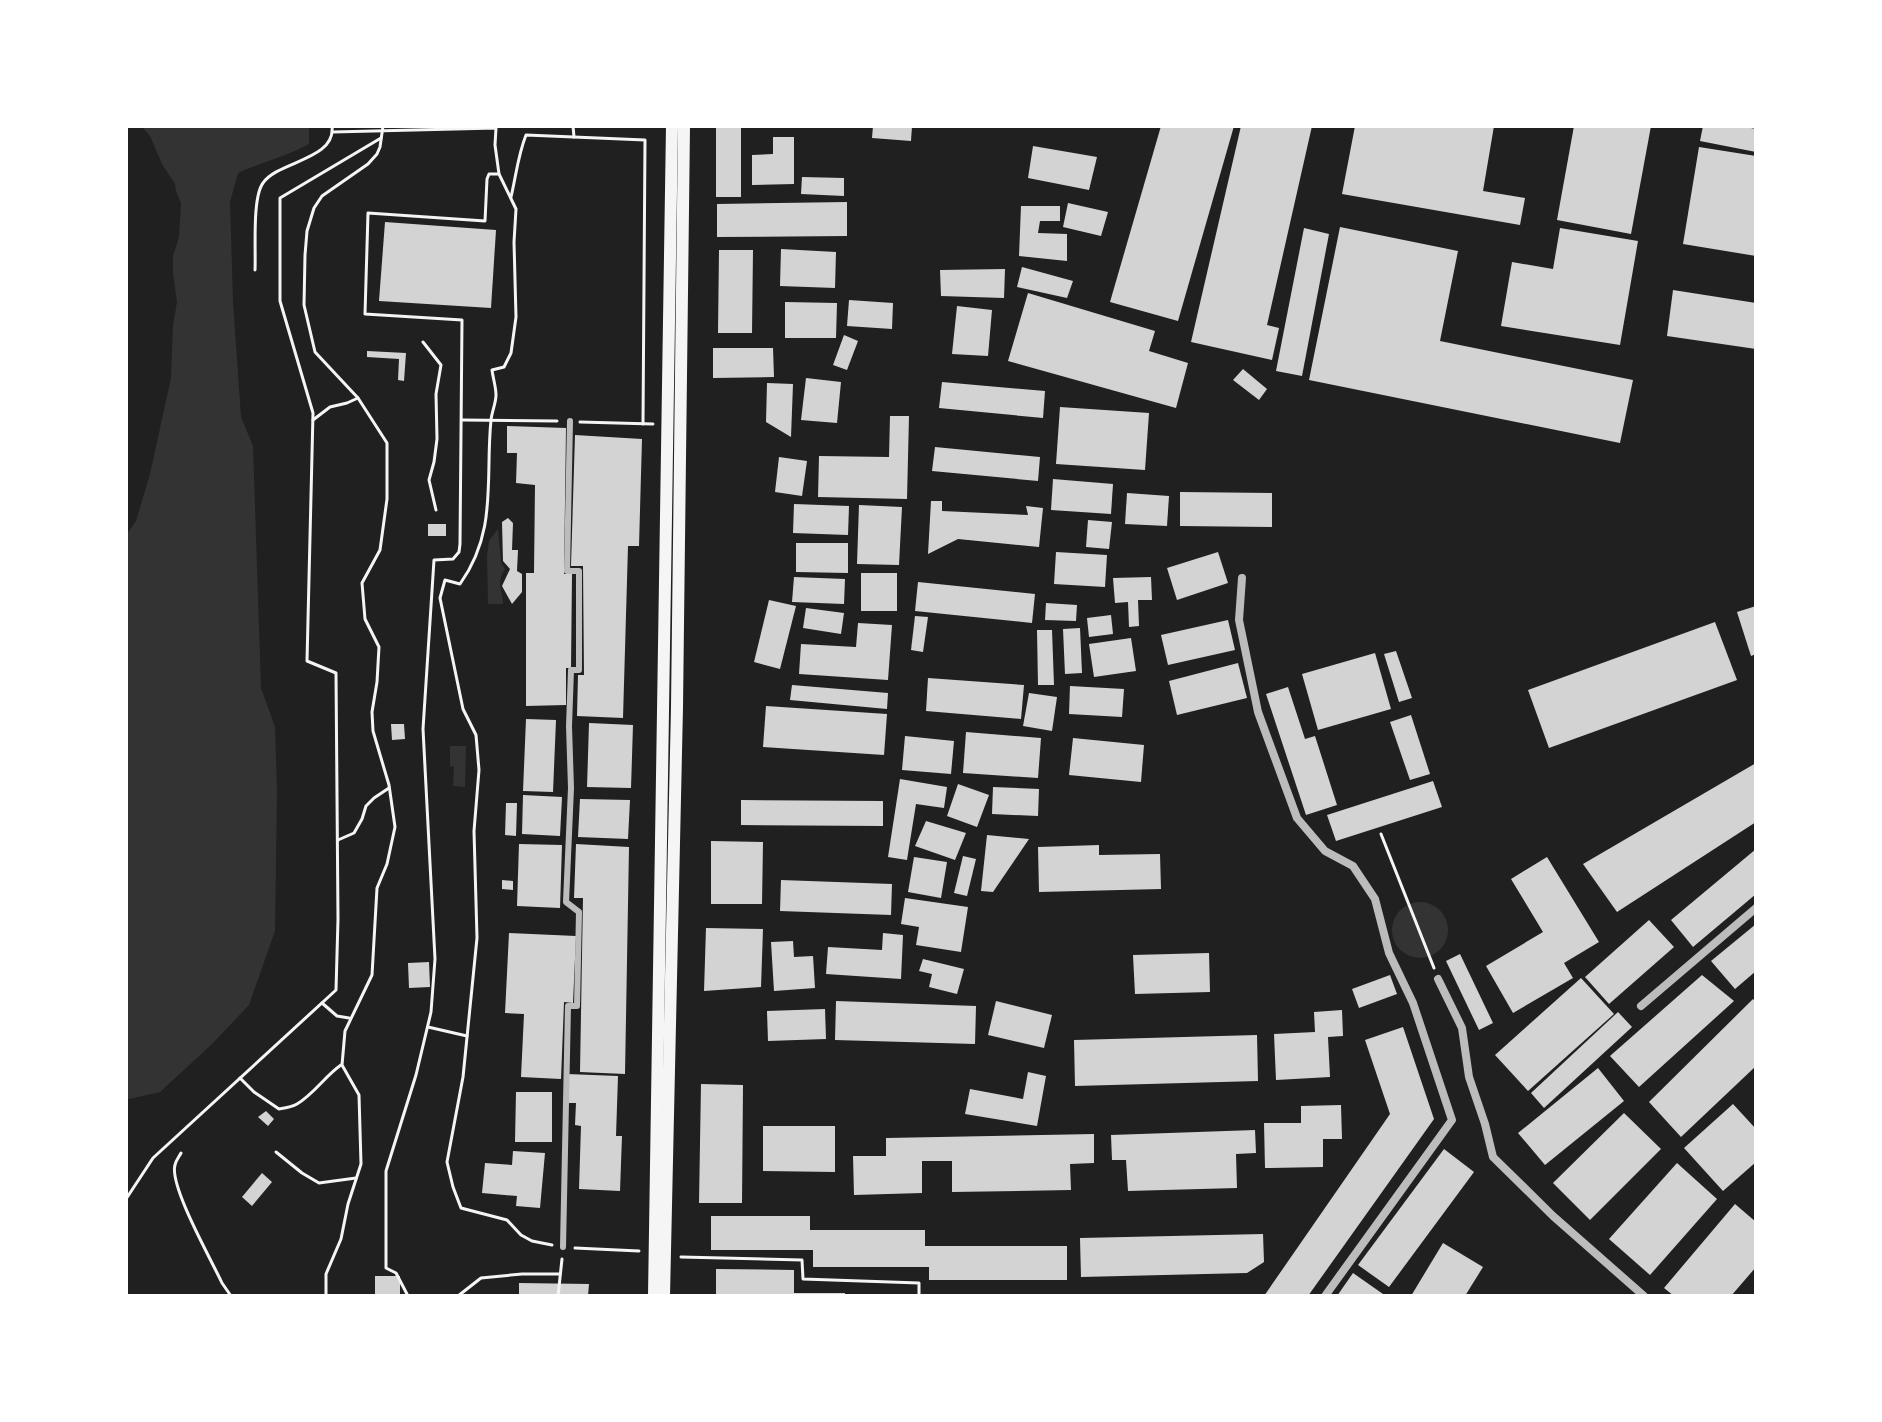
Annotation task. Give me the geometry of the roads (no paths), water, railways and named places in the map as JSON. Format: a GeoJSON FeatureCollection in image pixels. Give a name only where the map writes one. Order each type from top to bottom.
{"type":"FeatureCollection","features":[{"type":"Feature","properties":{"kind":"main road"},"geometry":{"type":"LineString","coordinates":[[664,1296],[660,1254],[672,126]]}},
{"type":"Feature","properties":{"kind":"main road"},"geometry":{"type":"LineString","coordinates":[[654,1296],[660,1254],[677,723],[684,126]]}},
{"type":"Feature","properties":{"kind":"street"},"geometry":{"type":"LineString","coordinates":[[563,1247],[568,1006],[577,1006],[579,912],[566,902],[571,788],[571,670],[579,670],[579,571],[567,571],[570,421]]}},
{"type":"Feature","properties":{"kind":"street"},"geometry":{"type":"LineString","coordinates":[[1242,578],[1239,620],[1258,712],[1297,818],[1325,851],[1353,866],[1375,899],[1389,953],[1413,1003],[1452,1120],[1325,1296]]}},
{"type":"Feature","properties":{"kind":"street"},"geometry":{"type":"LineString","coordinates":[[1641,1006],[1756,908]]}},
{"type":"Feature","properties":{"kind":"street"},"geometry":{"type":"LineString","coordinates":[[1438,979],[1462,1028],[1469,1077],[1493,1157],[1553,1216],[1644,1296]]}}]}
